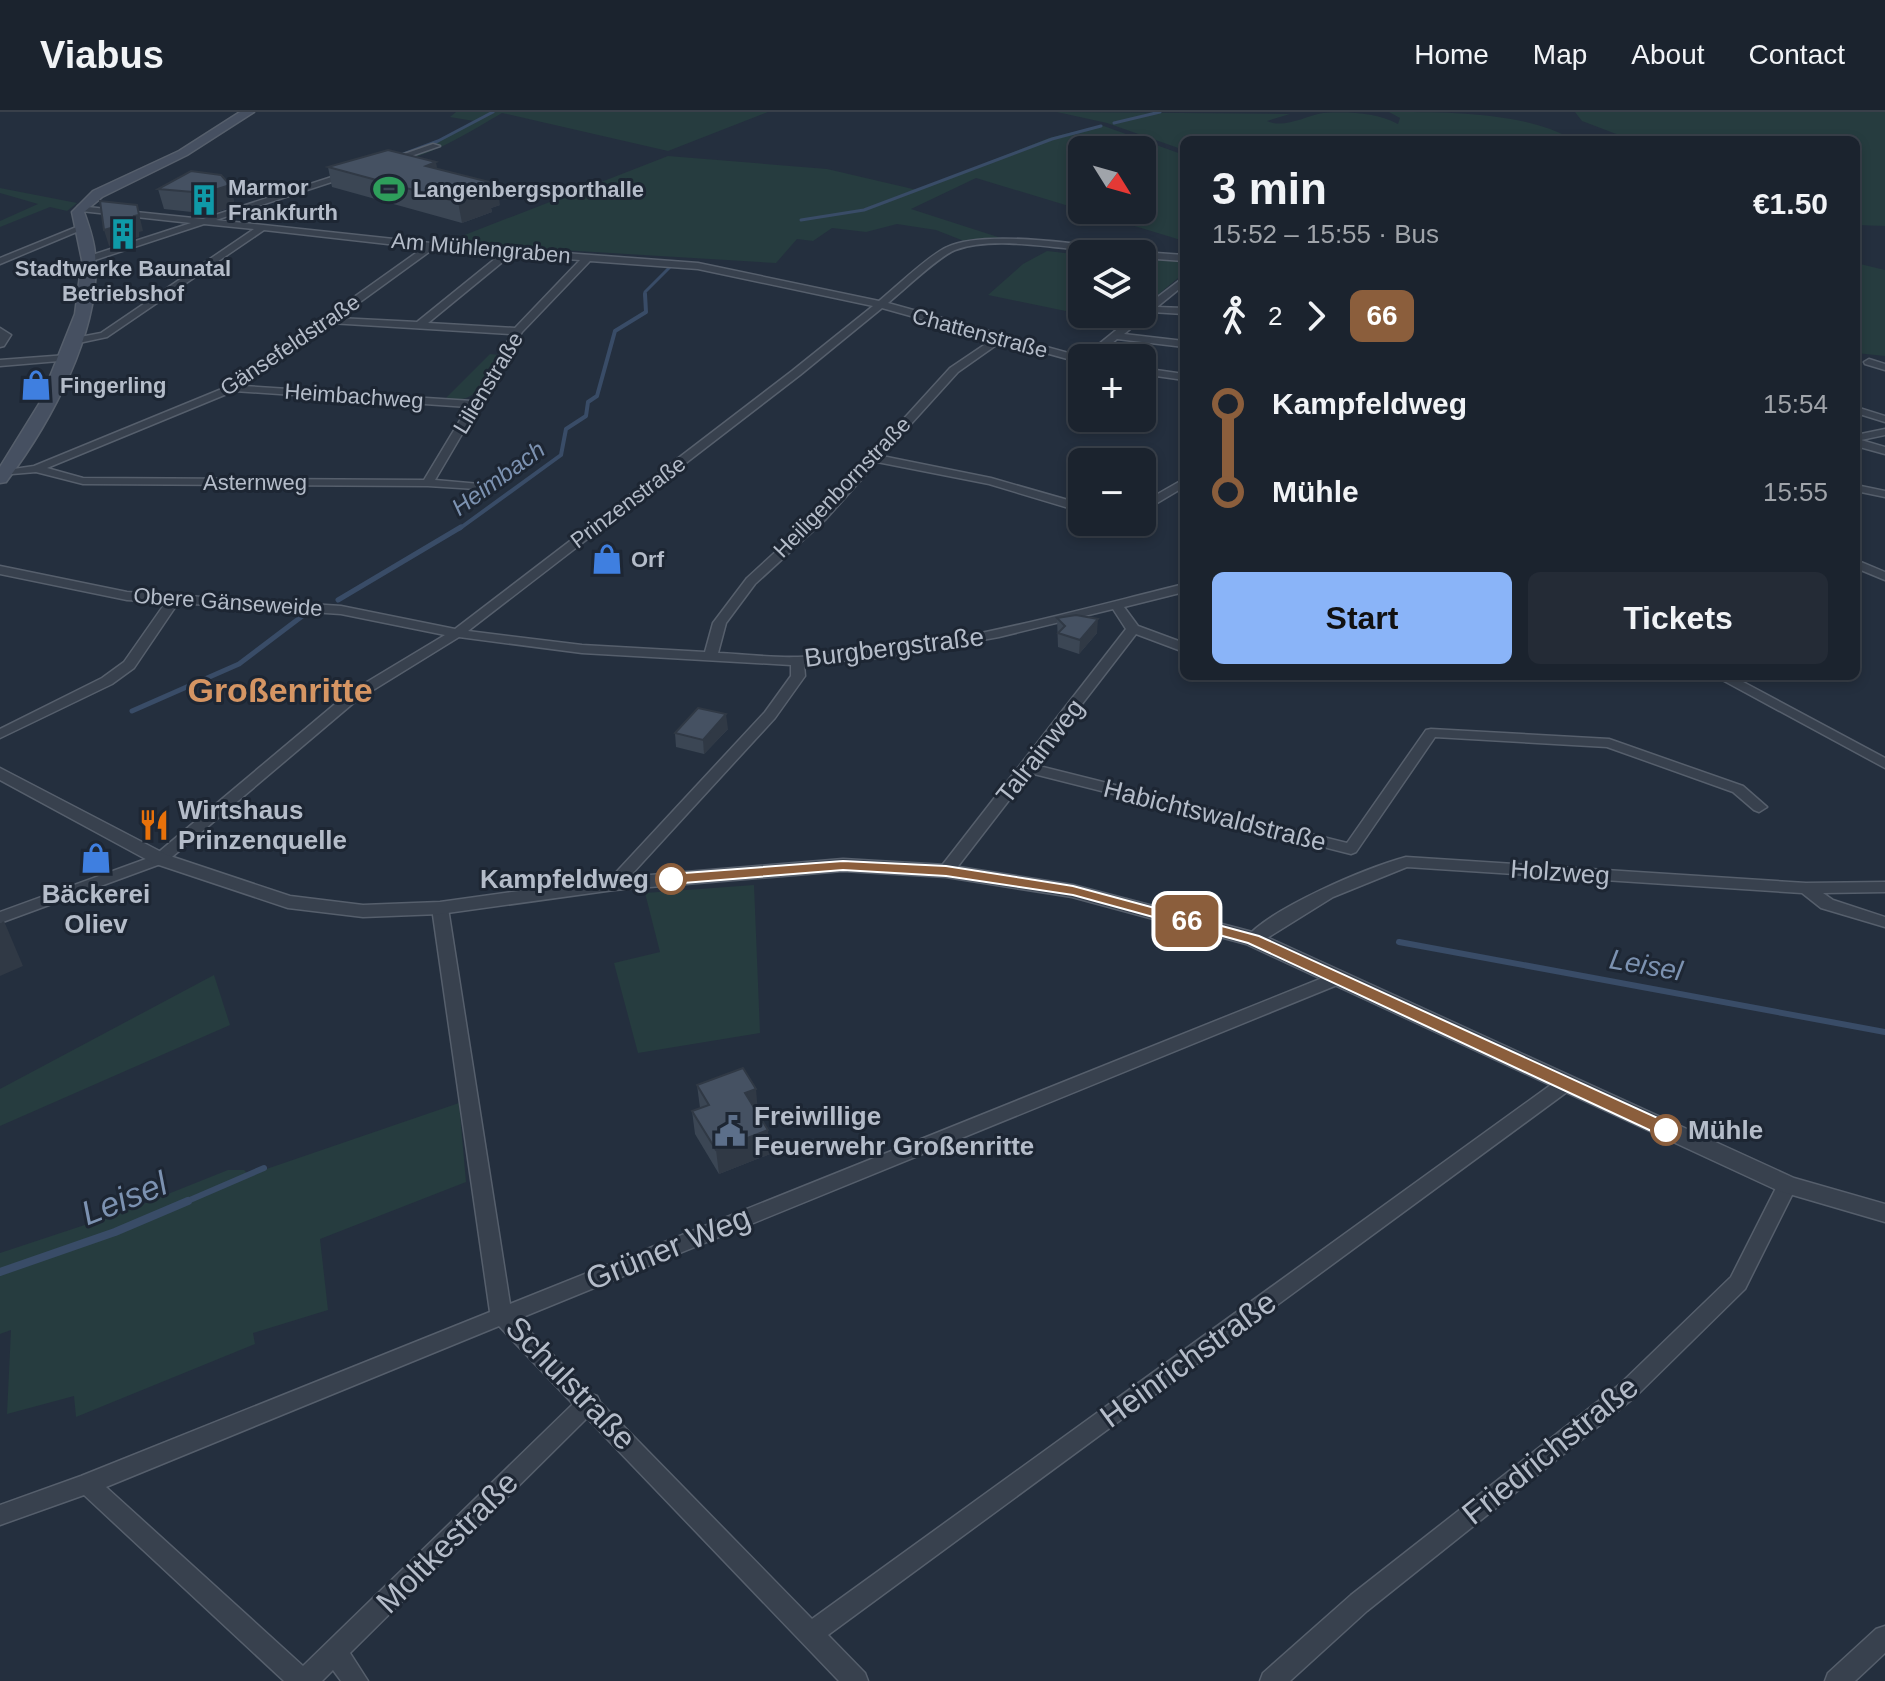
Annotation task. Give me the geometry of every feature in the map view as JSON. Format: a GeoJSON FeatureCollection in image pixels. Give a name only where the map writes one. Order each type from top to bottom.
{"type":"FeatureCollection","features":[{"type":"Feature","properties":{"kind":"main road"},"geometry":{"type":"LineString","coordinates":[[2,475],[54,391],[74,341],[89,259],[82,228],[82,206],[183,153],[248,112]]}},
{"type":"Feature","properties":{"kind":"street"},"geometry":{"type":"LineString","coordinates":[[378,164],[436,146]]}},
{"type":"Feature","properties":{"kind":"street"},"geometry":{"type":"LineString","coordinates":[[89,259],[354,172]]}},
{"type":"Feature","properties":{"kind":"street","name":"Am Mühlengraben"},"geometry":{"type":"LineString","coordinates":[[82,206],[431,246],[698,266],[879,304]]}},
{"type":"Feature","properties":{"kind":"street"},"geometry":{"type":"LineString","coordinates":[[0,261],[82,228]]}},
{"type":"Feature","properties":{"kind":"street"},"geometry":{"type":"LineString","coordinates":[[74,341],[104,335],[262,228]]}},
{"type":"Feature","properties":{"kind":"street","name":"Prinzenstraße"},"geometry":{"type":"LineString","coordinates":[[0,918],[160,859],[352,697],[457,633],[796,373],[949,249],[968,242],[995,241],[1068,248]]}},
{"type":"Feature","properties":{"kind":"street","name":"Gänsefeldstraße"},"geometry":{"type":"LineString","coordinates":[[2,475],[36,469],[233,388],[431,246]]}},
{"type":"Feature","properties":{"kind":"street"},"geometry":{"type":"LineString","coordinates":[[419,325],[510,251]]}},
{"type":"Feature","properties":{"kind":"street","name":"Lilienstraße"},"geometry":{"type":"LineString","coordinates":[[428,483],[518,331],[589,256]]}},
{"type":"Feature","properties":{"kind":"street"},"geometry":{"type":"LineString","coordinates":[[1156,256],[1180,258]]}},
{"type":"Feature","properties":{"kind":"street"},"geometry":{"type":"LineString","coordinates":[[1156,305],[1180,284]]}},
{"type":"Feature","properties":{"kind":"street","name":"Chattenstraße"},"geometry":{"type":"LineString","coordinates":[[879,304],[1068,356]]}},
{"type":"Feature","properties":{"kind":"street"},"geometry":{"type":"LineString","coordinates":[[1156,309],[1180,311]]}},
{"type":"Feature","properties":{"kind":"street"},"geometry":{"type":"LineString","coordinates":[[330,320],[518,331]]}},
{"type":"Feature","properties":{"kind":"street"},"geometry":{"type":"LineString","coordinates":[[1106,344],[1126,328]]}},
{"type":"Feature","properties":{"kind":"street"},"geometry":{"type":"LineString","coordinates":[[0,331],[6,335],[0,344]]}},
{"type":"Feature","properties":{"kind":"street"},"geometry":{"type":"LineString","coordinates":[[1116,336],[1180,344]]}},
{"type":"Feature","properties":{"kind":"street","name":"Heiligenbornstraße"},"geometry":{"type":"LineString","coordinates":[[711,655],[720,623],[751,581],[821,517],[954,370],[999,339]]}},
{"type":"Feature","properties":{"kind":"street"},"geometry":{"type":"LineString","coordinates":[[0,363],[67,358]]}},
{"type":"Feature","properties":{"kind":"street"},"geometry":{"type":"LineString","coordinates":[[1869,362],[1885,367]]}},
{"type":"Feature","properties":{"kind":"street"},"geometry":{"type":"LineString","coordinates":[[1156,373],[1180,376]]}},
{"type":"Feature","properties":{"kind":"street","name":"Heimbachweg"},"geometry":{"type":"LineString","coordinates":[[233,388],[475,404]]}},
{"type":"Feature","properties":{"kind":"street"},"geometry":{"type":"LineString","coordinates":[[1860,411],[1885,419]]}},
{"type":"Feature","properties":{"kind":"street"},"geometry":{"type":"LineString","coordinates":[[1860,439],[1885,432]]}},
{"type":"Feature","properties":{"kind":"street"},"geometry":{"type":"LineString","coordinates":[[1860,442],[1885,451]]}},
{"type":"Feature","properties":{"kind":"street"},"geometry":{"type":"LineString","coordinates":[[876,458],[991,481],[1068,504]]}},
{"type":"Feature","properties":{"kind":"street","name":"Asternweg"},"geometry":{"type":"LineString","coordinates":[[36,469],[83,481],[476,486]]}},
{"type":"Feature","properties":{"kind":"street"},"geometry":{"type":"LineString","coordinates":[[1156,499],[1180,484]]}},
{"type":"Feature","properties":{"kind":"street"},"geometry":{"type":"LineString","coordinates":[[1860,489],[1885,494]]}},
{"type":"Feature","properties":{"kind":"street"},"geometry":{"type":"LineString","coordinates":[[1860,566],[1885,576]]}},
{"type":"Feature","properties":{"kind":"street","name":"Obere Gänseweide"},"geometry":{"type":"LineString","coordinates":[[0,570],[89,591],[341,610],[457,633]]}},
{"type":"Feature","properties":{"kind":"street","name":"Burgbergstraße"},"geometry":{"type":"LineString","coordinates":[[457,633],[582,649],[797,661],[889,653],[999,633],[1180,589]]}},
{"type":"Feature","properties":{"kind":"street"},"geometry":{"type":"LineString","coordinates":[[0,734],[107,681],[129,665],[175,599]]}},
{"type":"Feature","properties":{"kind":"street"},"geometry":{"type":"LineString","coordinates":[[1116,605],[1133,629],[1180,647]]}},
{"type":"Feature","properties":{"kind":"street","name":"Talrainweg"},"geometry":{"type":"LineString","coordinates":[[946,871],[1133,629]]}},
{"type":"Feature","properties":{"kind":"street"},"geometry":{"type":"LineString","coordinates":[[614,884],[770,715],[798,676],[797,661]]}},
{"type":"Feature","properties":{"kind":"street"},"geometry":{"type":"LineString","coordinates":[[1729,680],[1885,764]]}},
{"type":"Feature","properties":{"kind":"street","name":"Habichtswaldstraße"},"geometry":{"type":"LineString","coordinates":[[1028,768],[1351,849],[1431,733],[1609,743],[1738,789],[1759,807]]}},
{"type":"Feature","properties":{"kind":"street"},"geometry":{"type":"LineString","coordinates":[[3,779],[160,859],[288,902],[363,911],[440,908],[614,884],[843,865],[946,871],[1073,891],[1253,939],[1787,1185],[1885,1213]]}},
{"type":"Feature","properties":{"kind":"street"},"geometry":{"type":"LineString","coordinates":[[1351,849],[1361,875]]}},
{"type":"Feature","properties":{"kind":"street","name":"Holzweg"},"geometry":{"type":"LineString","coordinates":[[1253,939],[1280,920],[1361,875],[1406,862],[1806,888],[1885,887]]}},
{"type":"Feature","properties":{"kind":"street"},"geometry":{"type":"LineString","coordinates":[[1806,888],[1827,904],[1885,922]]}},
{"type":"Feature","properties":{"kind":"street","name":"Schulstraße"},"geometry":{"type":"LineString","coordinates":[[440,908],[501,1315],[589,1402],[856,1681]]}},
{"type":"Feature","properties":{"kind":"street","name":"Grüner Weg"},"geometry":{"type":"LineString","coordinates":[[0,1515],[87,1484],[1336,979]]}},
{"type":"Feature","properties":{"kind":"street","name":"Heinrichstraße"},"geometry":{"type":"LineString","coordinates":[[812,1633],[1565,1084]]}},
{"type":"Feature","properties":{"kind":"street","name":"Friedrichstraße"},"geometry":{"type":"LineString","coordinates":[[1272,1681],[1359,1603],[1627,1391],[1738,1283],[1787,1185]]}},
{"type":"Feature","properties":{"kind":"street","name":"Moltkestraße"},"geometry":{"type":"LineString","coordinates":[[304,1681],[589,1402]]}},
{"type":"Feature","properties":{"kind":"street"},"geometry":{"type":"LineString","coordinates":[[87,1484],[304,1681]]}},
{"type":"Feature","properties":{"kind":"street"},"geometry":{"type":"LineString","coordinates":[[1837,1681],[1885,1637]]}},
{"type":"Feature","properties":{"kind":"street"},"geometry":{"type":"LineString","coordinates":[[335,1652],[356,1681]]}},
{"type":"Feature","properties":{"kind":"green space"},"geometry":{"type":"Polygon","coordinates":[[[456,112],[768,112],[668,151],[502,113],[425,154],[392,162],[377,161],[435,142],[474,121],[450,117],[456,112]]]}},
{"type":"Feature","properties":{"kind":"green space"},"geometry":{"type":"Polygon","coordinates":[[[1057,112],[1290,114],[1267,121],[1280,124],[1323,113],[1371,115],[1398,124],[1400,118],[1389,112],[1461,113],[1533,124],[1565,136],[1180,136],[1180,149],[1156,140],[1156,136],[1144,136],[1107,123],[1057,112]]]}},
{"type":"Feature","properties":{"kind":"green space"},"geometry":{"type":"Polygon","coordinates":[[[1575,112],[1885,112],[1885,226],[1860,225],[1860,136],[1621,136],[1582,121],[1575,112]]]}},
{"type":"Feature","properties":{"kind":"green space"},"geometry":{"type":"Polygon","coordinates":[[[1101,125],[1131,136],[1068,136],[1068,206],[976,178],[911,209],[1001,238],[964,241],[936,230],[897,224],[866,232],[832,228],[813,241],[797,239],[776,263],[444,243],[668,156],[827,169],[917,190],[1049,138],[1101,125]]]}},
{"type":"Feature","properties":{"kind":"green space"},"geometry":{"type":"Polygon","coordinates":[[[1156,145],[1180,154],[1180,240],[1128,224],[1156,224],[1156,145]]]}},
{"type":"Feature","properties":{"kind":"green space"},"geometry":{"type":"Polygon","coordinates":[[[0,188],[77,203],[67,211],[50,207],[0,227],[0,221],[38,204],[0,193],[0,188]]]}},
{"type":"Feature","properties":{"kind":"green space"},"geometry":{"type":"Polygon","coordinates":[[[1047,251],[1068,253],[1068,311],[988,295],[1023,264],[1047,251]]]}},
{"type":"Feature","properties":{"kind":"green space"},"geometry":{"type":"Polygon","coordinates":[[[1156,260],[1180,261],[1180,276],[1156,296],[1156,260]]]}},
{"type":"Feature","properties":{"kind":"green space"},"geometry":{"type":"Polygon","coordinates":[[[1860,264],[1885,270],[1885,356],[1860,353],[1860,264]]]}},
{"type":"Feature","properties":{"kind":"green space"},"geometry":{"type":"Polygon","coordinates":[[[490,354],[499,355],[478,390],[465,398],[443,401],[490,354]]]}},
{"type":"Feature","properties":{"kind":"green space"},"geometry":{"type":"Polygon","coordinates":[[[754,885],[760,1033],[638,1053],[614,963],[660,952],[645,893],[754,885]]]}},
{"type":"Feature","properties":{"kind":"green space"},"geometry":{"type":"Polygon","coordinates":[[[214,975],[230,1025],[0,1126],[0,1089],[214,975]]]}},
{"type":"Feature","properties":{"kind":"green space"},"geometry":{"type":"Polygon","coordinates":[[[459,1103],[466,1182],[320,1239],[328,1310],[253,1333],[255,1344],[76,1417],[74,1396],[7,1414],[11,1330],[0,1334],[0,1253],[118,1214],[228,1170],[244,1170],[249,1175],[459,1103]]]}},
{"type":"Feature","properties":{"kind":"building"},"geometry":{"type":"Polygon","coordinates":[[[388,150],[436,162],[426,166],[497,184],[482,190],[488,191],[458,202],[328,167],[388,150]]]}},
{"type":"Feature","properties":{"kind":"building"},"geometry":{"type":"Polygon","coordinates":[[[191,171],[221,175],[230,185],[205,193],[158,189],[191,171]]]}},
{"type":"Feature","properties":{"kind":"building"},"geometry":{"type":"Polygon","coordinates":[[[100,201],[137,205],[139,215],[134,216],[135,221],[104,230],[100,201]]]}},
{"type":"Feature","properties":{"kind":"building"},"geometry":{"type":"Polygon","coordinates":[[[1076,615],[1098,619],[1080,640],[1058,633],[1065,626],[1057,618],[1076,615]]]}},
{"type":"Feature","properties":{"kind":"building"},"geometry":{"type":"Polygon","coordinates":[[[698,708],[726,714],[703,740],[675,733],[698,708]]]}},
{"type":"Feature","properties":{"kind":"building"},"geometry":{"type":"Polygon","coordinates":[[[743,1068],[756,1089],[745,1093],[768,1130],[716,1150],[692,1111],[709,1105],[697,1085],[743,1068]]]}},
{"type":"Feature","properties":{"kind":"waterway"},"geometry":{"type":"LineString","coordinates":[[398,156],[438,141],[493,112]]}},
{"type":"Feature","properties":{"kind":"waterway","name":"Heimbach"},"geometry":{"type":"LineString","coordinates":[[1114,123],[1160,112]]}},
{"type":"Feature","properties":{"kind":"waterway","name":"Heimbach"},"geometry":{"type":"LineString","coordinates":[[801,220],[864,210],[1052,139],[1101,126]]}},
{"type":"Feature","properties":{"kind":"waterway","name":"Heimbach"},"geometry":{"type":"LineString","coordinates":[[645,294],[670,267]]}},
{"type":"Feature","properties":{"kind":"waterway","name":"Heimbach"},"geometry":{"type":"LineString","coordinates":[[459,529],[561,455],[566,429],[586,416],[588,402],[597,396],[615,331],[646,312],[645,294]]}},
{"type":"Feature","properties":{"kind":"waterway","name":"Heimbach"},"geometry":{"type":"LineString","coordinates":[[338,600],[461,527]]}},
{"type":"Feature","properties":{"kind":"waterway","name":"Heimbach"},"geometry":{"type":"LineString","coordinates":[[132,711],[239,664],[305,614]]}},
{"type":"Feature","properties":{"kind":"waterway","name":"Leisel"},"geometry":{"type":"LineString","coordinates":[[1399,942],[1885,1032]]}},
{"type":"Feature","properties":{"kind":"waterway","name":"Leisel"},"geometry":{"type":"LineString","coordinates":[[183,1203],[264,1168]]}},
{"type":"Feature","properties":{"kind":"waterway","name":"Leisel"},"geometry":{"type":"LineString","coordinates":[[0,1272],[115,1232],[188,1201]]}},
{"type":"Feature","properties":{"kind":"bus line","name":"66"},"geometry":{"type":"LineString","coordinates":[[671,879],[843,865],[946,871],[1073,891],[1253,939],[1666,1130]]}},
{"type":"Feature","properties":{"kind":"place","name":"Langenbergsporthalle"},"geometry":{"type":"Point","coordinates":[389,189]}},
{"type":"Feature","properties":{"kind":"place","name":"Marmor Frankfurth"},"geometry":{"type":"Point","coordinates":[204,200]}},
{"type":"Feature","properties":{"kind":"place","name":"Stadtwerke Baunatal Betriebshof"},"geometry":{"type":"Point","coordinates":[123,234]}},
{"type":"Feature","properties":{"kind":"place","name":"Fingerling"},"geometry":{"type":"Point","coordinates":[36,385]}},
{"type":"Feature","properties":{"kind":"place","name":"Orf"},"geometry":{"type":"Point","coordinates":[607,559]}},
{"type":"Feature","properties":{"kind":"place","name":"Wirtshaus Prinzenquelle"},"geometry":{"type":"Point","coordinates":[154,825]}},
{"type":"Feature","properties":{"kind":"place","name":"Bäckerei Oliev"},"geometry":{"type":"Point","coordinates":[96,858]}},
{"type":"Feature","properties":{"kind":"place","name":"Kampfeldweg"},"geometry":{"type":"Point","coordinates":[671,879]}},
{"type":"Feature","properties":{"kind":"place","name":"Mühle"},"geometry":{"type":"Point","coordinates":[1666,1130]}},
{"type":"Feature","properties":{"kind":"place","name":"Freiwillige Feuerwehr Großenritte"},"geometry":{"type":"Point","coordinates":[730,1131]}},
{"type":"Feature","properties":{"kind":"district","name":"Großenritte"},"geometry":{"type":"Point","coordinates":[280,690]}}]}
